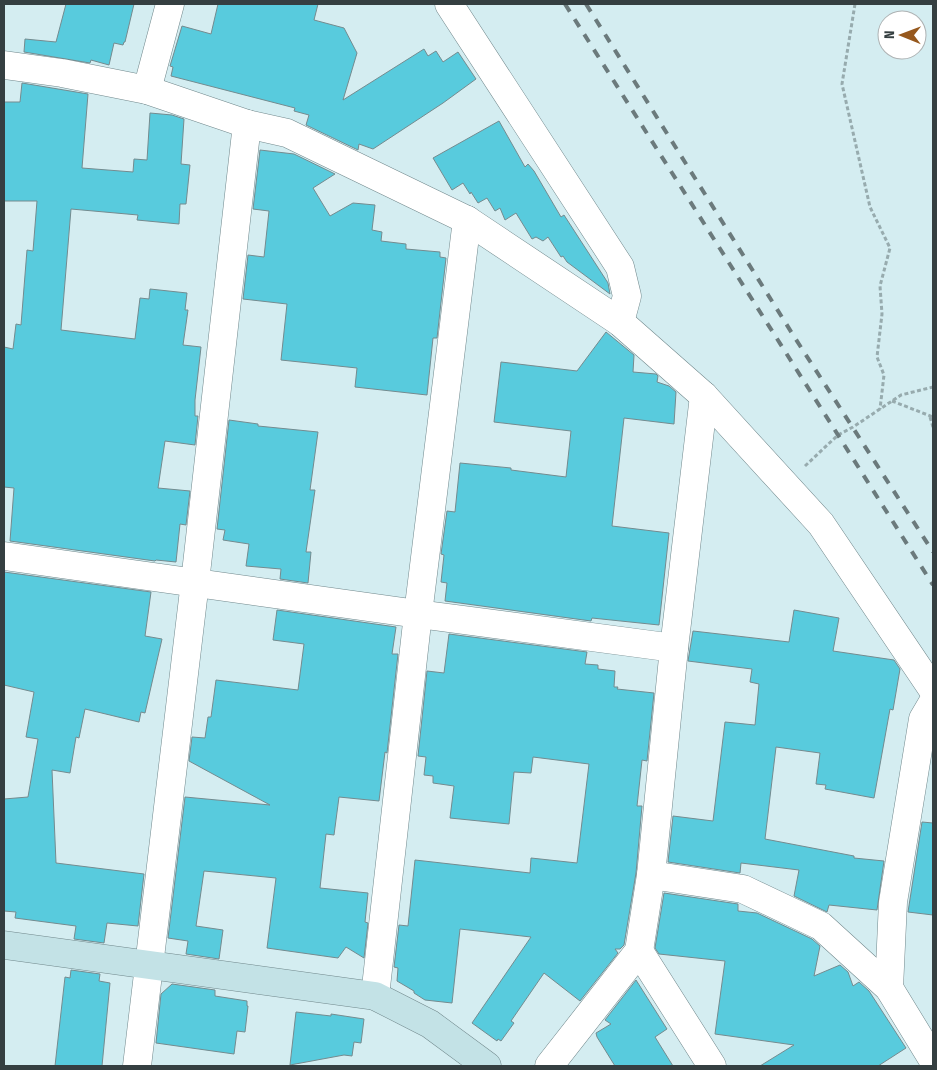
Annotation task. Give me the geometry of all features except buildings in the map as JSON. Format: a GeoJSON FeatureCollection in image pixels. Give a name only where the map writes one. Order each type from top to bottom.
{"type":"FeatureCollection","features":[{"type":"Feature","properties":{"kind":"street"},"geometry":{"type":"LineString","coordinates":[[147,90],[170,4]]}},
{"type":"Feature","properties":{"kind":"street"},"geometry":{"type":"LineString","coordinates":[[449,4],[620,267],[627,296],[620,322]]}},
{"type":"Feature","properties":{"kind":"street"},"geometry":{"type":"LineString","coordinates":[[4,65],[147,90],[247,124],[287,133],[467,220],[620,322],[704,396],[821,524],[933,690]]}},
{"type":"Feature","properties":{"kind":"street"},"geometry":{"type":"LineString","coordinates":[[138,1066],[247,124]]}},
{"type":"Feature","properties":{"kind":"street"},"geometry":{"type":"LineString","coordinates":[[375,996],[418,614],[467,220]]}},
{"type":"Feature","properties":{"kind":"street"},"geometry":{"type":"LineString","coordinates":[[549,1066],[639,951],[651,875],[674,648],[704,396]]}},
{"type":"Feature","properties":{"kind":"street"},"geometry":{"type":"LineString","coordinates":[[4,556],[674,648]]}},
{"type":"Feature","properties":{"kind":"street"},"geometry":{"type":"LineString","coordinates":[[890,988],[893,902],[922,720],[933,702]]}},
{"type":"Feature","properties":{"kind":"street"},"geometry":{"type":"LineString","coordinates":[[651,875],[743,889],[820,926],[890,988],[933,1060]]}},
{"type":"Feature","properties":{"kind":"street"},"geometry":{"type":"LineString","coordinates":[[4,946],[149,964],[375,996],[430,1024],[487,1066]]}},
{"type":"Feature","properties":{"kind":"street"},"geometry":{"type":"LineString","coordinates":[[639,951],[712,1066]]}},
{"type":"Feature","properties":{"kind":"path"},"geometry":{"type":"LineString","coordinates":[[855,4],[842,84],[870,207],[890,248],[880,286],[882,314],[877,357],[884,375],[880,409]]}},
{"type":"Feature","properties":{"kind":"path"},"geometry":{"type":"LineString","coordinates":[[786,484],[838,435],[901,395],[933,387]]}},
{"type":"Feature","properties":{"kind":"path"},"geometry":{"type":"LineString","coordinates":[[892,401],[932,417],[933,427]]}},
{"type":"Feature","properties":{"kind":"railway"},"geometry":{"type":"LineString","coordinates":[[565,4],[933,585]]}},
{"type":"Feature","properties":{"kind":"railway"},"geometry":{"type":"LineString","coordinates":[[586,4],[795,338],[933,552]]}}]}
